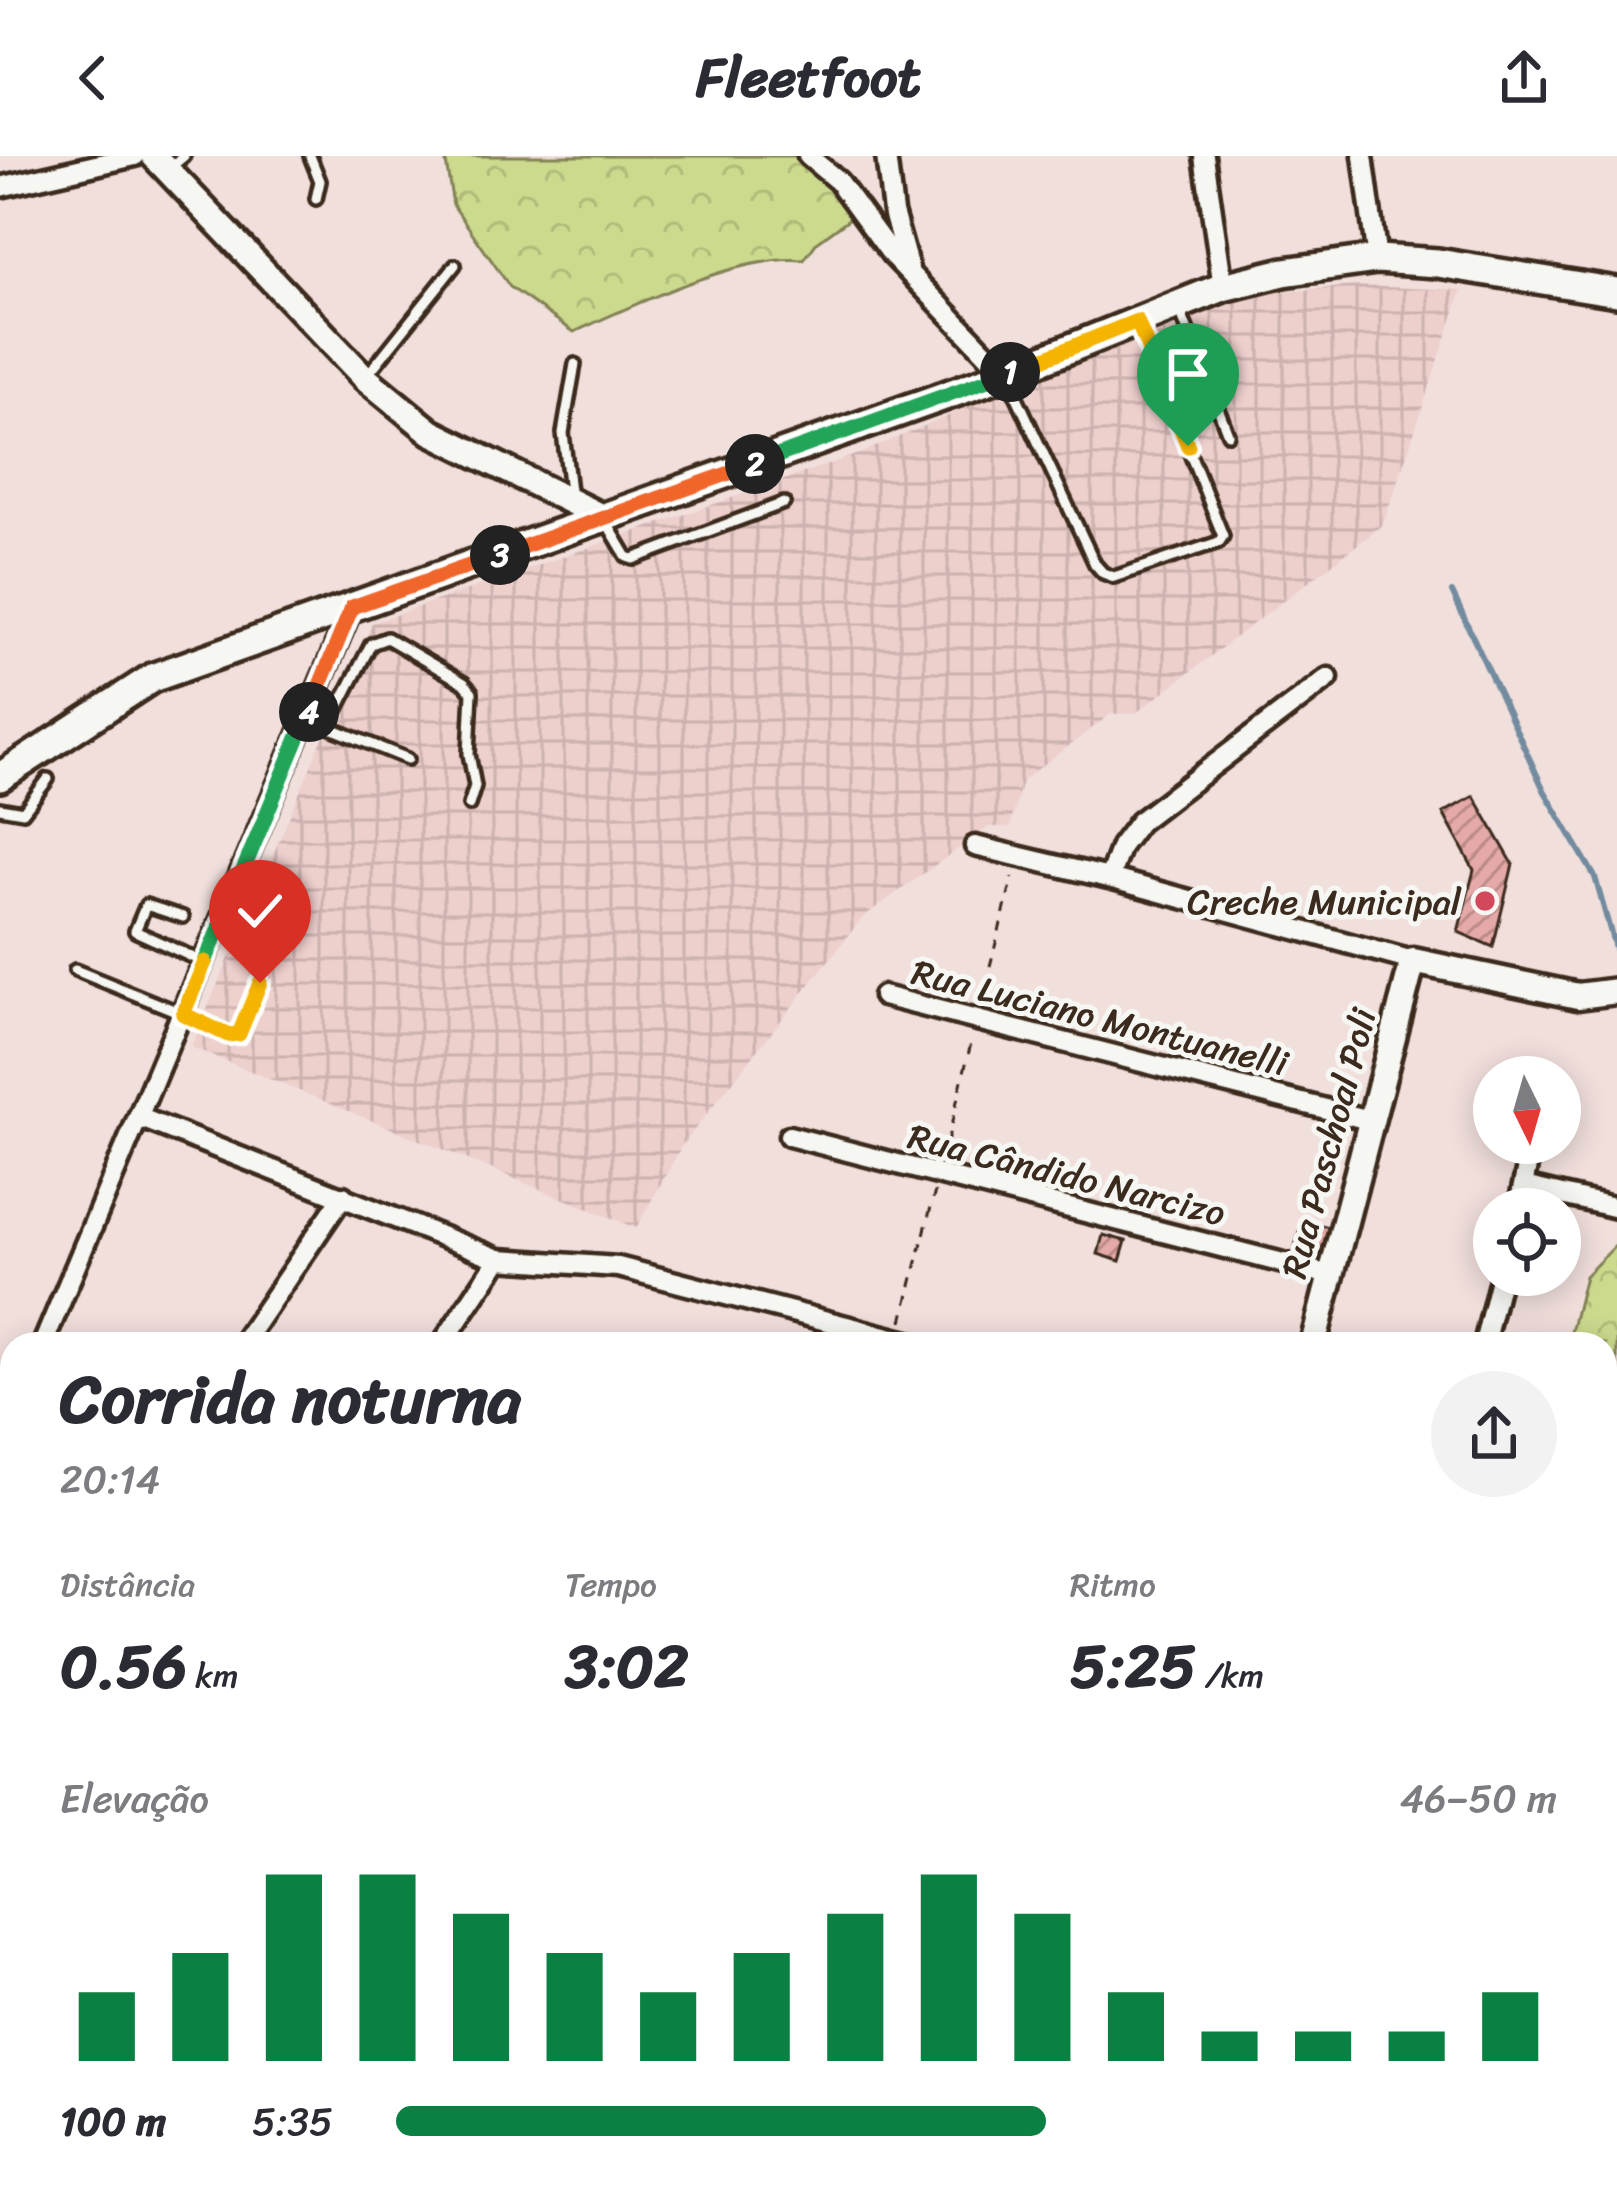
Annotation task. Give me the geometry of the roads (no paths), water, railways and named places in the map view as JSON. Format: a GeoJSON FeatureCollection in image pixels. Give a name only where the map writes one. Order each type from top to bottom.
{"type":"FeatureCollection","features":[{"type":"Feature","properties":{"kind":"main road"},"geometry":{"type":"LineString","coordinates":[[0,777],[152,678],[1006,374],[1223,286],[1377,260],[1438,263],[1617,292]]}},
{"type":"Feature","properties":{"kind":"street"},"geometry":{"type":"LineString","coordinates":[[0,187],[135,156]]}},
{"type":"Feature","properties":{"kind":"street"},"geometry":{"type":"LineString","coordinates":[[808,156],[838,181],[913,279],[1006,374]]}},
{"type":"Feature","properties":{"kind":"street"},"geometry":{"type":"LineString","coordinates":[[886,156],[897,229],[913,279]]}},
{"type":"Feature","properties":{"kind":"street"},"geometry":{"type":"LineString","coordinates":[[1204,156],[1223,286]]}},
{"type":"Feature","properties":{"kind":"street"},"geometry":{"type":"LineString","coordinates":[[1363,156],[1377,260]]}},
{"type":"Feature","properties":{"kind":"street"},"geometry":{"type":"LineString","coordinates":[[168,160],[365,378],[431,432],[604,518]]}},
{"type":"Feature","properties":{"kind":"street"},"geometry":{"type":"LineString","coordinates":[[49,1332],[352,607]]}},
{"type":"Feature","properties":{"kind":"street"},"geometry":{"type":"LineString","coordinates":[[1109,878],[1121,846],[1139,823],[1328,678]]}},
{"type":"Feature","properties":{"kind":"street"},"geometry":{"type":"LineString","coordinates":[[975,846],[1413,961],[1578,996],[1617,991]]}},
{"type":"Feature","properties":{"kind":"street","name":"Rua Paschoal Poli"},"geometry":{"type":"LineString","coordinates":[[1316,1332],[1413,961]]}},
{"type":"Feature","properties":{"kind":"street","name":"Rua Luciano Montuanelli"},"geometry":{"type":"LineString","coordinates":[[883,996],[1369,1120]]}},
{"type":"Feature","properties":{"kind":"street"},"geometry":{"type":"LineString","coordinates":[[141,1118],[499,1259],[618,1267],[868,1332]]}},
{"type":"Feature","properties":{"kind":"street","name":"Rua Cândido Narcizo"},"geometry":{"type":"LineString","coordinates":[[789,1136],[1330,1275]]}},
{"type":"Feature","properties":{"kind":"street"},"geometry":{"type":"LineString","coordinates":[[1528,1164],[1524,1186],[1617,1208]]}},
{"type":"Feature","properties":{"kind":"street"},"geometry":{"type":"LineString","coordinates":[[250,1332],[343,1196]]}},
{"type":"Feature","properties":{"kind":"street"},"geometry":{"type":"LineString","coordinates":[[450,1332],[499,1259]]}},
{"type":"Feature","properties":{"kind":"street"},"geometry":{"type":"LineString","coordinates":[[1487,1332],[1496,1296]]}},
{"type":"Feature","properties":{"kind":"lane"},"geometry":{"type":"LineString","coordinates":[[310,156],[320,181],[316,199]]}},
{"type":"Feature","properties":{"kind":"lane"},"geometry":{"type":"LineString","coordinates":[[365,378],[455,265]]}},
{"type":"Feature","properties":{"kind":"lane"},"geometry":{"type":"LineString","coordinates":[[1177,303],[1228,434]]}},
{"type":"Feature","properties":{"kind":"lane"},"geometry":{"type":"LineString","coordinates":[[1006,374],[1102,573],[1114,577],[1219,542],[1223,536],[1137,321]]}},
{"type":"Feature","properties":{"kind":"lane"},"geometry":{"type":"LineString","coordinates":[[571,504],[563,433],[575,364]]}},
{"type":"Feature","properties":{"kind":"lane"},"geometry":{"type":"LineString","coordinates":[[604,518],[627,557],[633,559],[784,503]]}},
{"type":"Feature","properties":{"kind":"lane"},"geometry":{"type":"LineString","coordinates":[[329,726],[371,644],[387,638],[472,692],[470,754],[475,786],[470,806]]}},
{"type":"Feature","properties":{"kind":"lane"},"geometry":{"type":"LineString","coordinates":[[306,718],[408,759]]}},
{"type":"Feature","properties":{"kind":"lane"},"geometry":{"type":"LineString","coordinates":[[0,808],[23,812],[48,779]]}},
{"type":"Feature","properties":{"kind":"lane"},"geometry":{"type":"LineString","coordinates":[[183,917],[146,905],[135,931],[205,963]]}},
{"type":"Feature","properties":{"kind":"lane"},"geometry":{"type":"LineString","coordinates":[[74,970],[228,1035],[239,1034],[260,983]]}},
{"type":"Feature","properties":{"kind":"waterway"},"geometry":{"type":"LineString","coordinates":[[1452,592],[1544,790],[1595,877],[1617,955]]}},
{"type":"Feature","properties":{"kind":"place","name":"Creche Municipal"},"geometry":{"type":"Point","coordinates":[1485,901]}}]}
